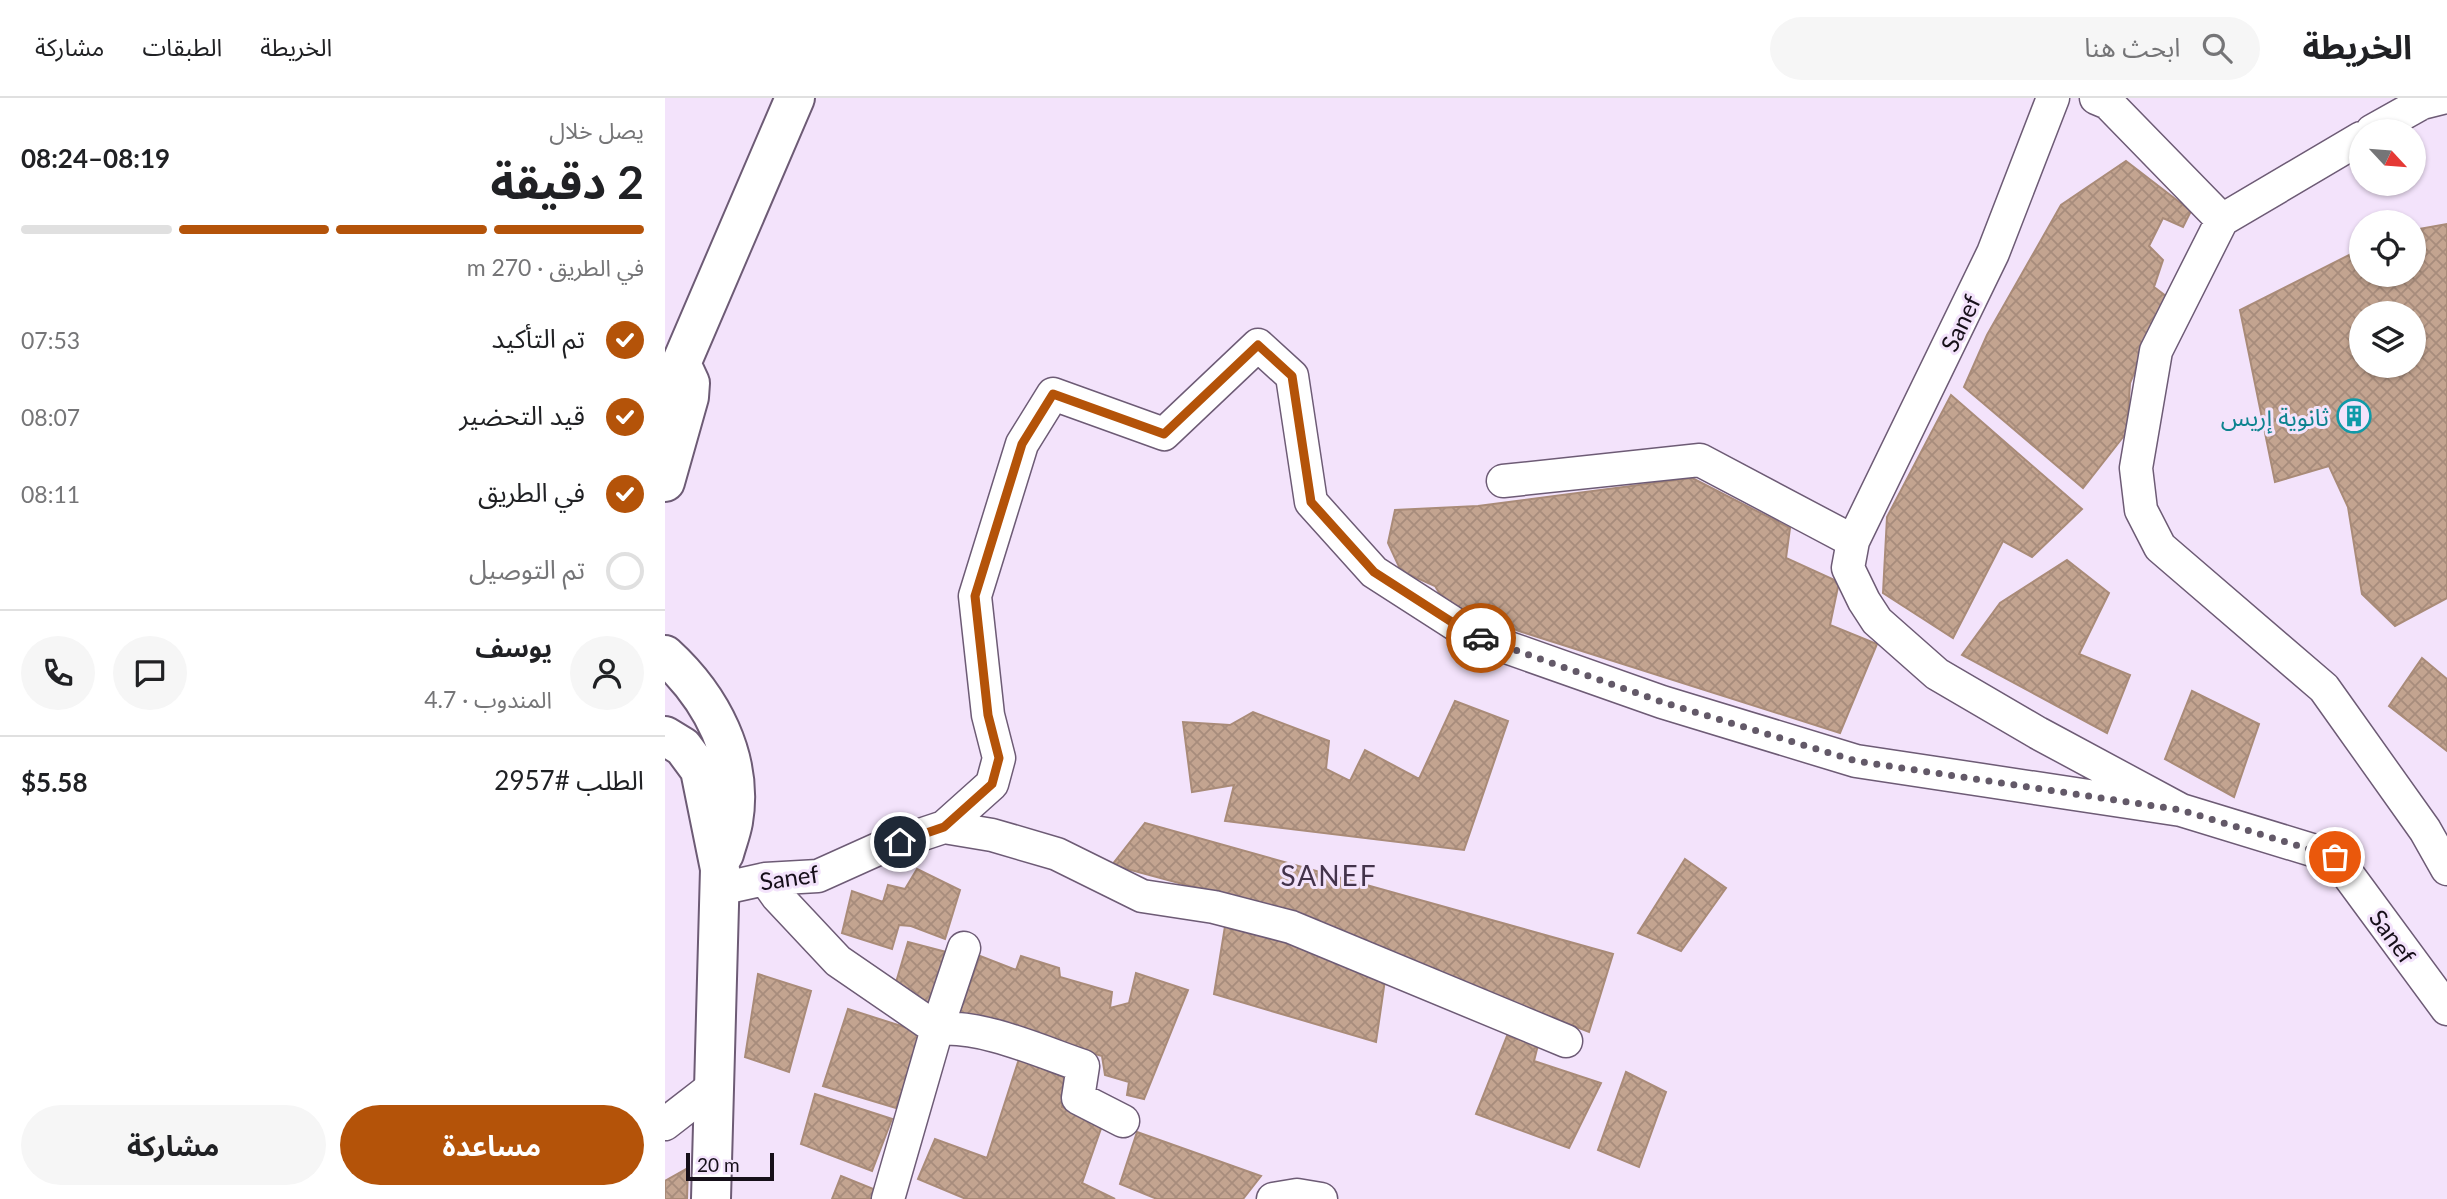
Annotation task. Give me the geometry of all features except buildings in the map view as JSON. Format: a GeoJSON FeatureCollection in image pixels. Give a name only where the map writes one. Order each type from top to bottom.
{"type":"FeatureCollection","features":[{"type":"Feature","properties":{"kind":"street"},"geometry":{"type":"LineString","coordinates":[[665,401],[795,98]]}},
{"type":"Feature","properties":{"kind":"street","name":"Sanef"},"geometry":{"type":"LineString","coordinates":[[2053,98],[1993,253],[1853,541],[1848,568],[1877,621],[1937,674],[2038,733],[2181,810]]}},
{"type":"Feature","properties":{"kind":"street"},"geometry":{"type":"LineString","coordinates":[[2096,98],[2108,103],[2222,220]]}},
{"type":"Feature","properties":{"kind":"street"},"geometry":{"type":"LineString","coordinates":[[2393,119],[2422,103],[2442,98]]}},
{"type":"Feature","properties":{"kind":"street"},"geometry":{"type":"LineString","coordinates":[[2349,145],[2222,220],[2156,351],[2136,468],[2141,510],[2160,547],[2324,688],[2425,830],[2447,869]]}},
{"type":"Feature","properties":{"kind":"street","name":"Sanef"},"geometry":{"type":"LineString","coordinates":[[720,879],[818,876],[878,849],[944,827],[992,784],[999,758],[988,715],[975,596],[1022,444],[1053,394],[1164,434],[1258,345],[1292,376],[1311,502],[1374,572],[1472,635],[1662,702],[1856,761],[2181,810],[2335,857],[2447,1009]]}},
{"type":"Feature","properties":{"kind":"street"},"geometry":{"type":"LineString","coordinates":[[665,482],[690,390],[688,377],[680,366]]}},
{"type":"Feature","properties":{"kind":"street"},"geometry":{"type":"LineString","coordinates":[[1503,481],[1700,460],[1853,541]]}},
{"type":"Feature","properties":{"kind":"street"},"geometry":{"type":"LineString","coordinates":[[665,655],[683,671],[708,704],[726,740],[734,781],[733,821],[720,879],[711,1199]]}},
{"type":"Feature","properties":{"kind":"street"},"geometry":{"type":"LineString","coordinates":[[665,736],[683,747],[700,770],[720,879]]}},
{"type":"Feature","properties":{"kind":"street"},"geometry":{"type":"LineString","coordinates":[[944,827],[992,835],[1057,854],[1142,896],[1214,907],[1290,927],[1566,1041]]}},
{"type":"Feature","properties":{"kind":"street"},"geometry":{"type":"LineString","coordinates":[[765,879],[777,896],[838,961],[937,1029],[954,1027],[1006,1039],[1083,1066],[1078,1098],[1123,1121]]}},
{"type":"Feature","properties":{"kind":"street"},"geometry":{"type":"LineString","coordinates":[[888,1199],[937,1029],[964,948]]}},
{"type":"Feature","properties":{"kind":"street"},"geometry":{"type":"LineString","coordinates":[[665,1124],[714,1086]]}},
{"type":"Feature","properties":{"kind":"street"},"geometry":{"type":"LineString","coordinates":[[1273,1199],[1297,1195],[1321,1199]]}},
{"type":"Feature","properties":{"kind":"way so far"},"geometry":{"type":"LineString","coordinates":[[1481,638],[1662,702],[1856,761],[2181,810],[2335,857]]}},
{"type":"Feature","properties":{"kind":"place","name":"ثانوية إريس"},"geometry":{"type":"Point","coordinates":[2354,416]}},
{"type":"Feature","properties":{"kind":"district","name":"SANEF"},"geometry":{"type":"Point","coordinates":[1329,875]}},
{"type":"Feature","properties":{"kind":"route"},"geometry":{"type":"LineString","coordinates":[[900,842],[944,827],[992,784],[999,758],[988,715],[975,596],[1022,444],[1053,394],[1164,434],[1258,345],[1292,376],[1311,502],[1374,572],[1472,635],[1481,638]]}}]}
